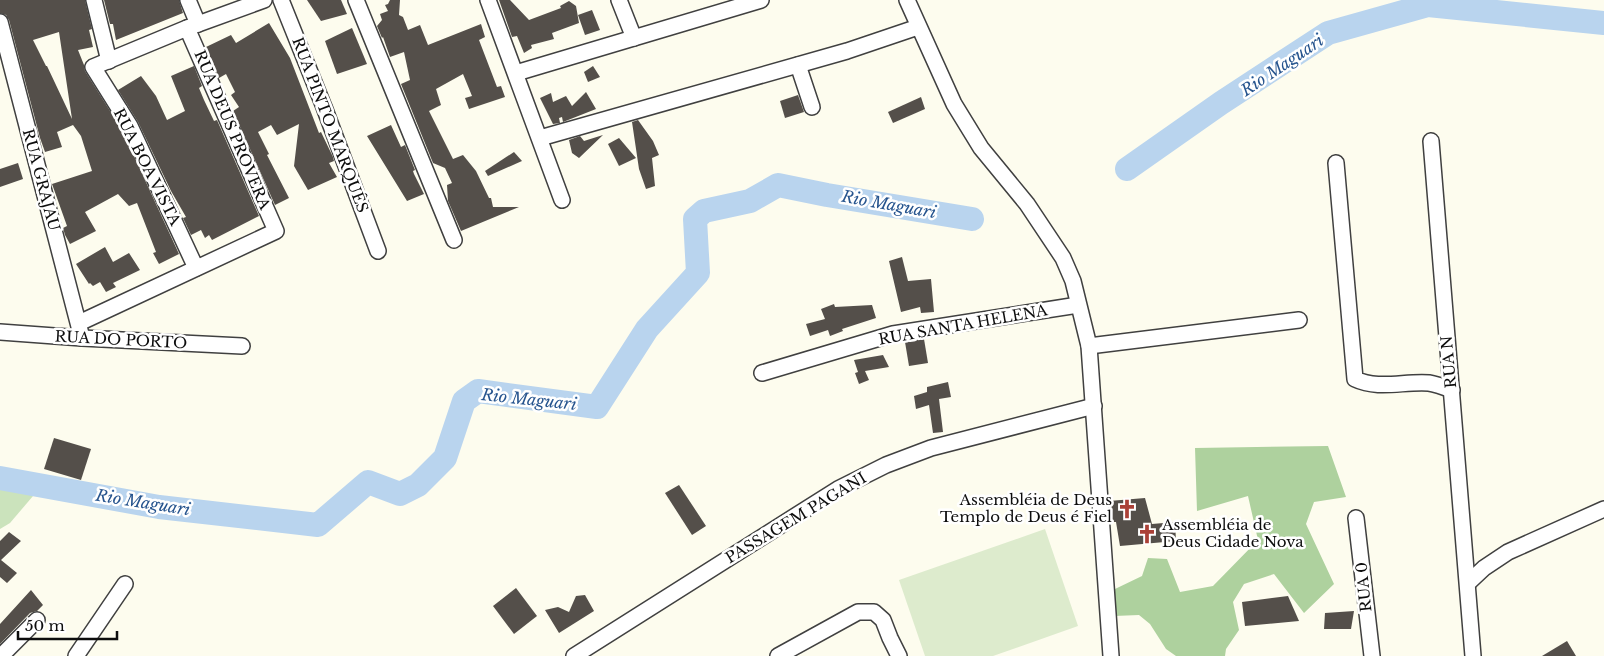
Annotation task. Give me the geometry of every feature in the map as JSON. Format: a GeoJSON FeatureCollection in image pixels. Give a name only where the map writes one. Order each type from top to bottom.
{"type":"FeatureCollection","features":[{"type":"Feature","properties":{"kind":"street"},"geometry":{"type":"LineString","coordinates":[[94,0],[109,61],[193,26],[264,0]]}},
{"type":"Feature","properties":{"kind":"street","name":"RUA DEUS PROVERA"},"geometry":{"type":"LineString","coordinates":[[188,0],[193,26],[276,231],[196,268]]}},
{"type":"Feature","properties":{"kind":"street","name":"RUA PINTO MARQUÊS"},"geometry":{"type":"LineString","coordinates":[[281,0],[378,250]]}},
{"type":"Feature","properties":{"kind":"street"},"geometry":{"type":"LineString","coordinates":[[356,0],[454,240]]}},
{"type":"Feature","properties":{"kind":"street"},"geometry":{"type":"LineString","coordinates":[[488,0],[562,200]]}},
{"type":"Feature","properties":{"kind":"street"},"geometry":{"type":"LineString","coordinates":[[619,0],[634,38]]}},
{"type":"Feature","properties":{"kind":"street"},"geometry":{"type":"LineString","coordinates":[[516,73],[761,0]]}},
{"type":"Feature","properties":{"kind":"street"},"geometry":{"type":"LineString","coordinates":[[907,0],[954,104],[981,148],[1027,204],[1063,258],[1073,281],[1089,346],[1111,656]]}},
{"type":"Feature","properties":{"kind":"street","name":"RUA GRAJAU"},"geometry":{"type":"LineString","coordinates":[[0,22],[80,330]]}},
{"type":"Feature","properties":{"kind":"street"},"geometry":{"type":"LineString","coordinates":[[540,138],[847,51],[918,27]]}},
{"type":"Feature","properties":{"kind":"street","name":"RUA BOA VISTA"},"geometry":{"type":"LineString","coordinates":[[109,61],[93,67],[130,126],[196,268]]}},
{"type":"Feature","properties":{"kind":"street"},"geometry":{"type":"LineString","coordinates":[[798,64],[812,107]]}},
{"type":"Feature","properties":{"kind":"street","name":"RUA N"},"geometry":{"type":"LineString","coordinates":[[1431,141],[1473,656]]}},
{"type":"Feature","properties":{"kind":"street"},"geometry":{"type":"LineString","coordinates":[[1336,162],[1355,380],[1363,383],[1387,385],[1430,383],[1452,390]]}},
{"type":"Feature","properties":{"kind":"street"},"geometry":{"type":"LineString","coordinates":[[80,330],[196,268]]}},
{"type":"Feature","properties":{"kind":"street","name":"RUA SANTA HELENA"},"geometry":{"type":"LineString","coordinates":[[762,372],[893,334],[1078,305]]}},
{"type":"Feature","properties":{"kind":"street"},"geometry":{"type":"LineString","coordinates":[[1089,346],[1298,320]]}},
{"type":"Feature","properties":{"kind":"street","name":"RUA DO PORTO"},"geometry":{"type":"LineString","coordinates":[[0,332],[80,330],[242,346]]}},
{"type":"Feature","properties":{"kind":"street","name":"PASSAGEM PAGANI"},"geometry":{"type":"LineString","coordinates":[[574,656],[838,489],[886,465],[931,448],[1094,406]]}},
{"type":"Feature","properties":{"kind":"street"},"geometry":{"type":"LineString","coordinates":[[1468,582],[1484,568],[1508,552],[1604,509]]}},
{"type":"Feature","properties":{"kind":"street","name":"RUA 0"},"geometry":{"type":"LineString","coordinates":[[1356,518],[1372,656]]}},
{"type":"Feature","properties":{"kind":"street"},"geometry":{"type":"LineString","coordinates":[[76,656],[125,584]]}},
{"type":"Feature","properties":{"kind":"street"},"geometry":{"type":"LineString","coordinates":[[778,656],[858,612],[874,612],[883,620],[899,656]]}},
{"type":"Feature","properties":{"kind":"street"},"geometry":{"type":"LineString","coordinates":[[1,656],[37,620]]}},
{"type":"Feature","properties":{"kind":"green space"},"geometry":{"type":"Polygon","coordinates":[[[1328,446],[1346,497],[1314,502],[1306,524],[1334,584],[1304,613],[1274,574],[1244,584],[1233,602],[1239,630],[1226,649],[1225,656],[1176,656],[1166,649],[1150,624],[1139,615],[1114,616],[1115,589],[1142,576],[1148,558],[1167,559],[1180,592],[1213,586],[1258,540],[1248,496],[1197,511],[1195,448],[1328,446]]]}},
{"type":"Feature","properties":{"kind":"green space"},"geometry":{"type":"Polygon","coordinates":[[[0,468],[25,478],[33,496],[10,523],[0,529],[0,468]]]}},
{"type":"Feature","properties":{"kind":"green space"},"geometry":{"type":"Polygon","coordinates":[[[1045,529],[1078,626],[993,656],[925,656],[899,580],[1045,529]]]}},
{"type":"Feature","properties":{"kind":"building"},"geometry":{"type":"Polygon","coordinates":[[[0,0],[85,0],[92,29],[89,30],[93,47],[78,50],[85,71],[122,130],[179,254],[159,264],[153,253],[156,252],[137,203],[129,206],[118,194],[85,212],[96,231],[70,244],[63,228],[67,226],[52,184],[92,171],[81,136],[73,125],[57,132],[62,147],[45,152],[9,20],[6,15],[0,13],[0,0]],[[59,32],[33,40],[47,66],[72,119],[59,32]]]}},
{"type":"Feature","properties":{"kind":"building"},"geometry":{"type":"Polygon","coordinates":[[[104,0],[179,0],[183,13],[116,40],[113,24],[110,24],[104,0]]]}},
{"type":"Feature","properties":{"kind":"building"},"geometry":{"type":"Polygon","coordinates":[[[307,0],[341,0],[347,14],[321,21],[307,0]]]}},
{"type":"Feature","properties":{"kind":"building"},"geometry":{"type":"Polygon","coordinates":[[[390,0],[400,0],[399,15],[403,17],[408,30],[420,25],[428,45],[481,24],[485,37],[479,40],[497,87],[501,86],[505,97],[469,109],[465,98],[472,96],[463,74],[436,89],[441,105],[429,111],[453,159],[463,155],[476,171],[489,198],[491,198],[493,207],[519,207],[461,231],[448,201],[447,185],[452,183],[445,168],[433,163],[401,84],[410,80],[404,52],[390,57],[377,26],[382,20],[380,14],[388,11],[385,5],[390,0]]]}},
{"type":"Feature","properties":{"kind":"building"},"geometry":{"type":"Polygon","coordinates":[[[499,0],[510,0],[529,20],[561,8],[560,6],[569,1],[576,6],[579,23],[552,33],[554,39],[531,45],[532,48],[524,53],[517,36],[512,37],[499,0]]]}},
{"type":"Feature","properties":{"kind":"building"},"geometry":{"type":"Polygon","coordinates":[[[592,10],[600,30],[585,35],[578,15],[592,10]]]}},
{"type":"Feature","properties":{"kind":"building"},"geometry":{"type":"Polygon","coordinates":[[[269,23],[290,58],[319,133],[321,132],[333,157],[334,161],[329,163],[337,177],[308,190],[294,166],[299,124],[277,135],[271,125],[258,132],[269,154],[267,155],[289,198],[275,205],[233,111],[239,107],[231,95],[235,92],[226,74],[219,78],[206,47],[231,35],[236,43],[269,23]]]}},
{"type":"Feature","properties":{"kind":"building"},"geometry":{"type":"Polygon","coordinates":[[[352,28],[367,64],[337,74],[325,41],[352,28]]]}},
{"type":"Feature","properties":{"kind":"building"},"geometry":{"type":"Polygon","coordinates":[[[194,66],[202,86],[199,88],[204,100],[214,121],[217,120],[259,216],[212,240],[209,235],[205,238],[201,230],[191,235],[183,218],[186,217],[171,191],[138,122],[118,90],[141,76],[156,96],[167,120],[185,111],[171,76],[194,66]]]}},
{"type":"Feature","properties":{"kind":"building"},"geometry":{"type":"Polygon","coordinates":[[[593,66],[600,77],[588,82],[584,72],[593,66]]]}},
{"type":"Feature","properties":{"kind":"building"},"geometry":{"type":"Polygon","coordinates":[[[586,92],[596,109],[563,122],[562,117],[559,118],[560,123],[553,124],[540,98],[551,93],[553,102],[566,96],[572,106],[586,92]]]}},
{"type":"Feature","properties":{"kind":"building"},"geometry":{"type":"Polygon","coordinates":[[[798,95],[804,112],[785,118],[780,101],[798,95]]]}},
{"type":"Feature","properties":{"kind":"building"},"geometry":{"type":"Polygon","coordinates":[[[921,97],[925,109],[893,123],[888,112],[921,97]]]}},
{"type":"Feature","properties":{"kind":"building"},"geometry":{"type":"Polygon","coordinates":[[[638,120],[653,141],[659,155],[652,158],[655,186],[646,189],[639,169],[632,122],[638,120]]]}},
{"type":"Feature","properties":{"kind":"building"},"geometry":{"type":"Polygon","coordinates":[[[391,125],[401,147],[405,145],[415,170],[413,171],[414,174],[424,194],[407,201],[367,136],[391,125]]]}},
{"type":"Feature","properties":{"kind":"building"},"geometry":{"type":"Polygon","coordinates":[[[603,135],[579,158],[572,153],[569,140],[580,136],[584,141],[603,135]]]}},
{"type":"Feature","properties":{"kind":"building"},"geometry":{"type":"Polygon","coordinates":[[[619,138],[636,158],[619,166],[608,144],[619,138]]]}},
{"type":"Feature","properties":{"kind":"building"},"geometry":{"type":"Polygon","coordinates":[[[514,152],[522,161],[488,176],[485,171],[514,152]]]}},
{"type":"Feature","properties":{"kind":"building"},"geometry":{"type":"Polygon","coordinates":[[[18,163],[23,179],[0,187],[0,169],[18,163]]]}},
{"type":"Feature","properties":{"kind":"building"},"geometry":{"type":"Polygon","coordinates":[[[105,247],[113,262],[129,253],[140,270],[113,283],[116,287],[106,292],[100,282],[93,286],[89,284],[76,264],[105,247]]]}},
{"type":"Feature","properties":{"kind":"building"},"geometry":{"type":"Polygon","coordinates":[[[902,257],[908,281],[931,279],[934,312],[921,313],[920,307],[901,312],[889,261],[902,257]]]}},
{"type":"Feature","properties":{"kind":"building"},"geometry":{"type":"Polygon","coordinates":[[[834,304],[835,307],[872,305],[876,318],[842,329],[843,331],[830,336],[828,330],[810,336],[806,324],[825,319],[821,309],[834,304]]]}},
{"type":"Feature","properties":{"kind":"building"},"geometry":{"type":"Polygon","coordinates":[[[924,339],[928,363],[909,366],[905,342],[924,339]]]}},
{"type":"Feature","properties":{"kind":"building"},"geometry":{"type":"Polygon","coordinates":[[[883,355],[889,367],[865,371],[869,380],[859,384],[855,373],[858,372],[854,360],[883,355]]]}},
{"type":"Feature","properties":{"kind":"building"},"geometry":{"type":"Polygon","coordinates":[[[948,382],[951,397],[939,399],[943,432],[933,433],[929,405],[916,409],[914,396],[927,392],[927,387],[948,382]]]}},
{"type":"Feature","properties":{"kind":"building"},"geometry":{"type":"Polygon","coordinates":[[[54,438],[91,449],[81,480],[44,469],[54,438]]]}},
{"type":"Feature","properties":{"kind":"building"},"geometry":{"type":"Polygon","coordinates":[[[679,485],[706,526],[692,535],[665,493],[679,485]]]}},
{"type":"Feature","properties":{"kind":"building"},"geometry":{"type":"Polygon","coordinates":[[[1145,498],[1152,524],[1175,522],[1176,541],[1120,546],[1116,522],[1111,522],[1109,501],[1145,498]]]}},
{"type":"Feature","properties":{"kind":"building"},"geometry":{"type":"Polygon","coordinates":[[[9,532],[21,541],[1,560],[17,573],[7,583],[0,577],[0,541],[9,532]]]}},
{"type":"Feature","properties":{"kind":"building"},"geometry":{"type":"Polygon","coordinates":[[[516,588],[537,616],[514,634],[493,606],[516,588]]]}},
{"type":"Feature","properties":{"kind":"building"},"geometry":{"type":"Polygon","coordinates":[[[31,590],[43,605],[37,611],[30,613],[0,644],[0,624],[31,590]]]}},
{"type":"Feature","properties":{"kind":"building"},"geometry":{"type":"Polygon","coordinates":[[[585,595],[594,611],[559,633],[545,610],[558,607],[569,612],[576,596],[585,595]]]}},
{"type":"Feature","properties":{"kind":"building"},"geometry":{"type":"Polygon","coordinates":[[[1288,596],[1299,621],[1245,626],[1242,602],[1288,596]]]}},
{"type":"Feature","properties":{"kind":"building"},"geometry":{"type":"Polygon","coordinates":[[[1354,611],[1351,629],[1324,629],[1325,613],[1354,611]]]}},
{"type":"Feature","properties":{"kind":"building"},"geometry":{"type":"Polygon","coordinates":[[[1567,641],[1576,656],[1542,656],[1567,641]]]}},
{"type":"Feature","properties":{"kind":"waterway","name":"Rio Maguari"},"geometry":{"type":"LineString","coordinates":[[1127,169],[1221,103],[1328,33],[1428,5],[1604,23]]}},
{"type":"Feature","properties":{"kind":"waterway","name":"Rio Maguari"},"geometry":{"type":"LineString","coordinates":[[0,478],[159,507],[318,525],[368,482],[400,494],[418,485],[445,458],[464,401],[478,391],[597,407],[647,329],[698,273],[695,219],[704,211],[750,201],[778,185],[972,219]]}},
{"type":"Feature","properties":{"kind":"place","name":"Assembléia de Deus Templo de Deus é Fiel"},"geometry":{"type":"Point","coordinates":[1127,509]}},
{"type":"Feature","properties":{"kind":"place","name":"Assembléia de Deus Cidade Nova"},"geometry":{"type":"Point","coordinates":[1147,534]}}]}
